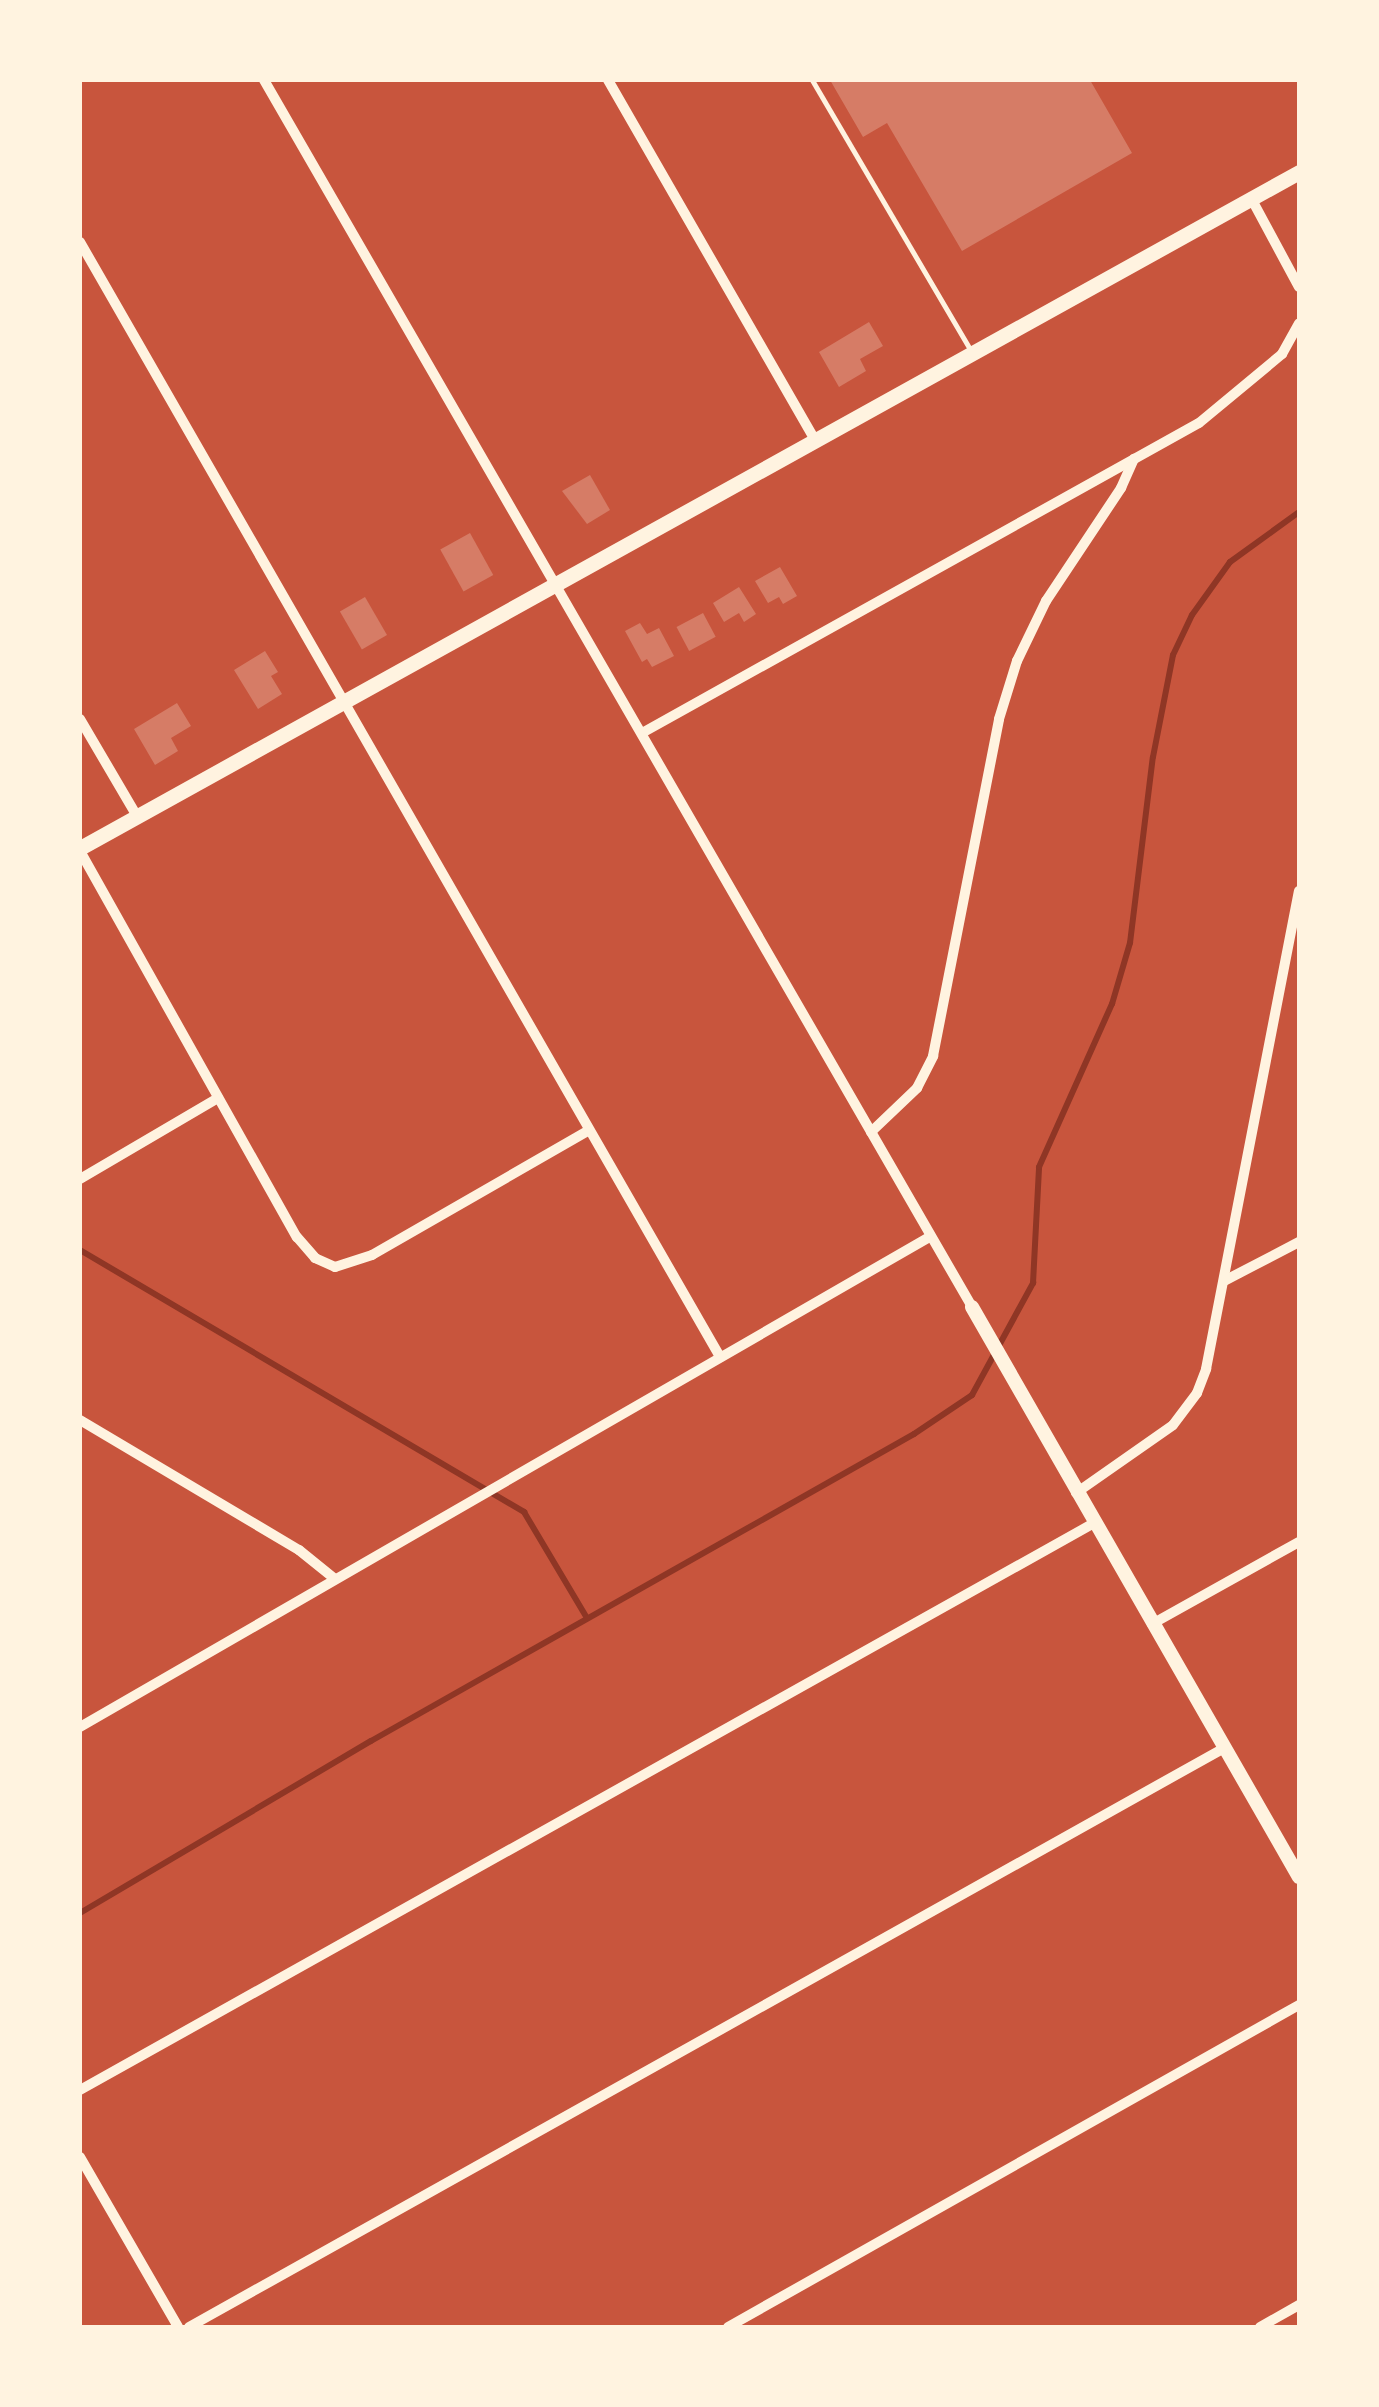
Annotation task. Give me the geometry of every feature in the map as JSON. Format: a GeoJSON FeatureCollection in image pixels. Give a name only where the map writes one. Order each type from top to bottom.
{"type":"FeatureCollection","features":[{"type":"Feature","properties":{"kind":"main road"},"geometry":{"type":"LineString","coordinates":[[80,849],[1299,172]]}},
{"type":"Feature","properties":{"kind":"street"},"geometry":{"type":"LineString","coordinates":[[264,80],[1299,1877]]}},
{"type":"Feature","properties":{"kind":"street"},"geometry":{"type":"LineString","coordinates":[[608,80],[815,440]]}},
{"type":"Feature","properties":{"kind":"street"},"geometry":{"type":"LineString","coordinates":[[1251,198],[1299,287]]}},
{"type":"Feature","properties":{"kind":"street"},"geometry":{"type":"LineString","coordinates":[[80,242],[720,1357]]}},
{"type":"Feature","properties":{"kind":"street"},"geometry":{"type":"LineString","coordinates":[[642,733],[1230,402],[1282,354],[1299,324]]}},
{"type":"Feature","properties":{"kind":"street"},"geometry":{"type":"LineString","coordinates":[[872,1132],[917,1088],[933,1056],[1000,718],[1017,661],[1046,601],[1121,488],[1134,459]]}},
{"type":"Feature","properties":{"kind":"street"},"geometry":{"type":"LineString","coordinates":[[80,719],[137,816]]}},
{"type":"Feature","properties":{"kind":"street"},"geometry":{"type":"LineString","coordinates":[[80,849],[307,1252],[335,1267],[372,1255],[590,1130]]}},
{"type":"Feature","properties":{"kind":"street"},"geometry":{"type":"LineString","coordinates":[[1076,1492],[1150,1446],[1187,1408],[1206,1369],[1295,938],[1299,891]]}},
{"type":"Feature","properties":{"kind":"street"},"geometry":{"type":"LineString","coordinates":[[80,1179],[218,1098]]}},
{"type":"Feature","properties":{"kind":"street"},"geometry":{"type":"LineString","coordinates":[[80,1727],[931,1236]]}},
{"type":"Feature","properties":{"kind":"street"},"geometry":{"type":"LineString","coordinates":[[1224,1280],[1299,1242]]}},
{"type":"Feature","properties":{"kind":"street"},"geometry":{"type":"LineString","coordinates":[[80,1420],[299,1550],[335,1580]]}},
{"type":"Feature","properties":{"kind":"street"},"geometry":{"type":"LineString","coordinates":[[80,2090],[1094,1523]]}},
{"type":"Feature","properties":{"kind":"street"},"geometry":{"type":"LineString","coordinates":[[1152,1624],[1299,1542]]}},
{"type":"Feature","properties":{"kind":"street"},"geometry":{"type":"LineString","coordinates":[[189,2327],[1224,1748]]}},
{"type":"Feature","properties":{"kind":"street"},"geometry":{"type":"LineString","coordinates":[[728,2327],[1299,2005]]}},
{"type":"Feature","properties":{"kind":"street"},"geometry":{"type":"LineString","coordinates":[[80,2158],[178,2327]]}},
{"type":"Feature","properties":{"kind":"street"},"geometry":{"type":"LineString","coordinates":[[1260,2327],[1299,2305]]}},
{"type":"Feature","properties":{"kind":"lane"},"geometry":{"type":"LineString","coordinates":[[812,80],[972,353]]}},
{"type":"Feature","properties":{"kind":"building"},"geometry":{"type":"Polygon","coordinates":[[[830,80],[1090,80],[1132,153],[962,251],[887,123],[863,137],[830,80]]]}},
{"type":"Feature","properties":{"kind":"building"},"geometry":{"type":"Polygon","coordinates":[[[869,322],[883,346],[860,359],[866,371],[839,387],[819,352],[869,322]]]}},
{"type":"Feature","properties":{"kind":"building"},"geometry":{"type":"Polygon","coordinates":[[[590,475],[610,510],[587,524],[562,491],[590,475]]]}},
{"type":"Feature","properties":{"kind":"building"},"geometry":{"type":"Polygon","coordinates":[[[470,533],[493,575],[464,591],[440,549],[470,533]]]}},
{"type":"Feature","properties":{"kind":"building"},"geometry":{"type":"Polygon","coordinates":[[[780,567],[797,596],[783,604],[779,597],[768,603],[755,581],[780,567]]]}},
{"type":"Feature","properties":{"kind":"building"},"geometry":{"type":"Polygon","coordinates":[[[739,587],[756,614],[744,622],[739,613],[724,622],[713,603],[739,587]]]}},
{"type":"Feature","properties":{"kind":"building"},"geometry":{"type":"Polygon","coordinates":[[[365,597],[387,635],[362,650],[340,612],[365,597]]]}},
{"type":"Feature","properties":{"kind":"building"},"geometry":{"type":"Polygon","coordinates":[[[703,613],[716,637],[689,651],[677,627],[703,613]]]}},
{"type":"Feature","properties":{"kind":"building"},"geometry":{"type":"Polygon","coordinates":[[[640,623],[647,634],[659,628],[674,656],[652,667],[647,659],[642,662],[625,631],[640,623]]]}},
{"type":"Feature","properties":{"kind":"building"},"geometry":{"type":"Polygon","coordinates":[[[265,651],[278,672],[271,676],[282,694],[258,709],[234,670],[265,651]]]}},
{"type":"Feature","properties":{"kind":"building"},"geometry":{"type":"Polygon","coordinates":[[[177,703],[191,726],[171,738],[178,751],[155,765],[134,729],[177,703]]]}},
{"type":"Feature","properties":{"kind":"waterway"},"geometry":{"type":"LineString","coordinates":[[80,1913],[371,1741],[914,1434],[972,1395],[1033,1283],[1039,1167],[1112,1004],[1130,943],[1153,757],[1173,655],[1192,615],[1230,562],[1299,512]]}},
{"type":"Feature","properties":{"kind":"waterway"},"geometry":{"type":"LineString","coordinates":[[80,1250],[524,1512],[587,1618]]}}]}
